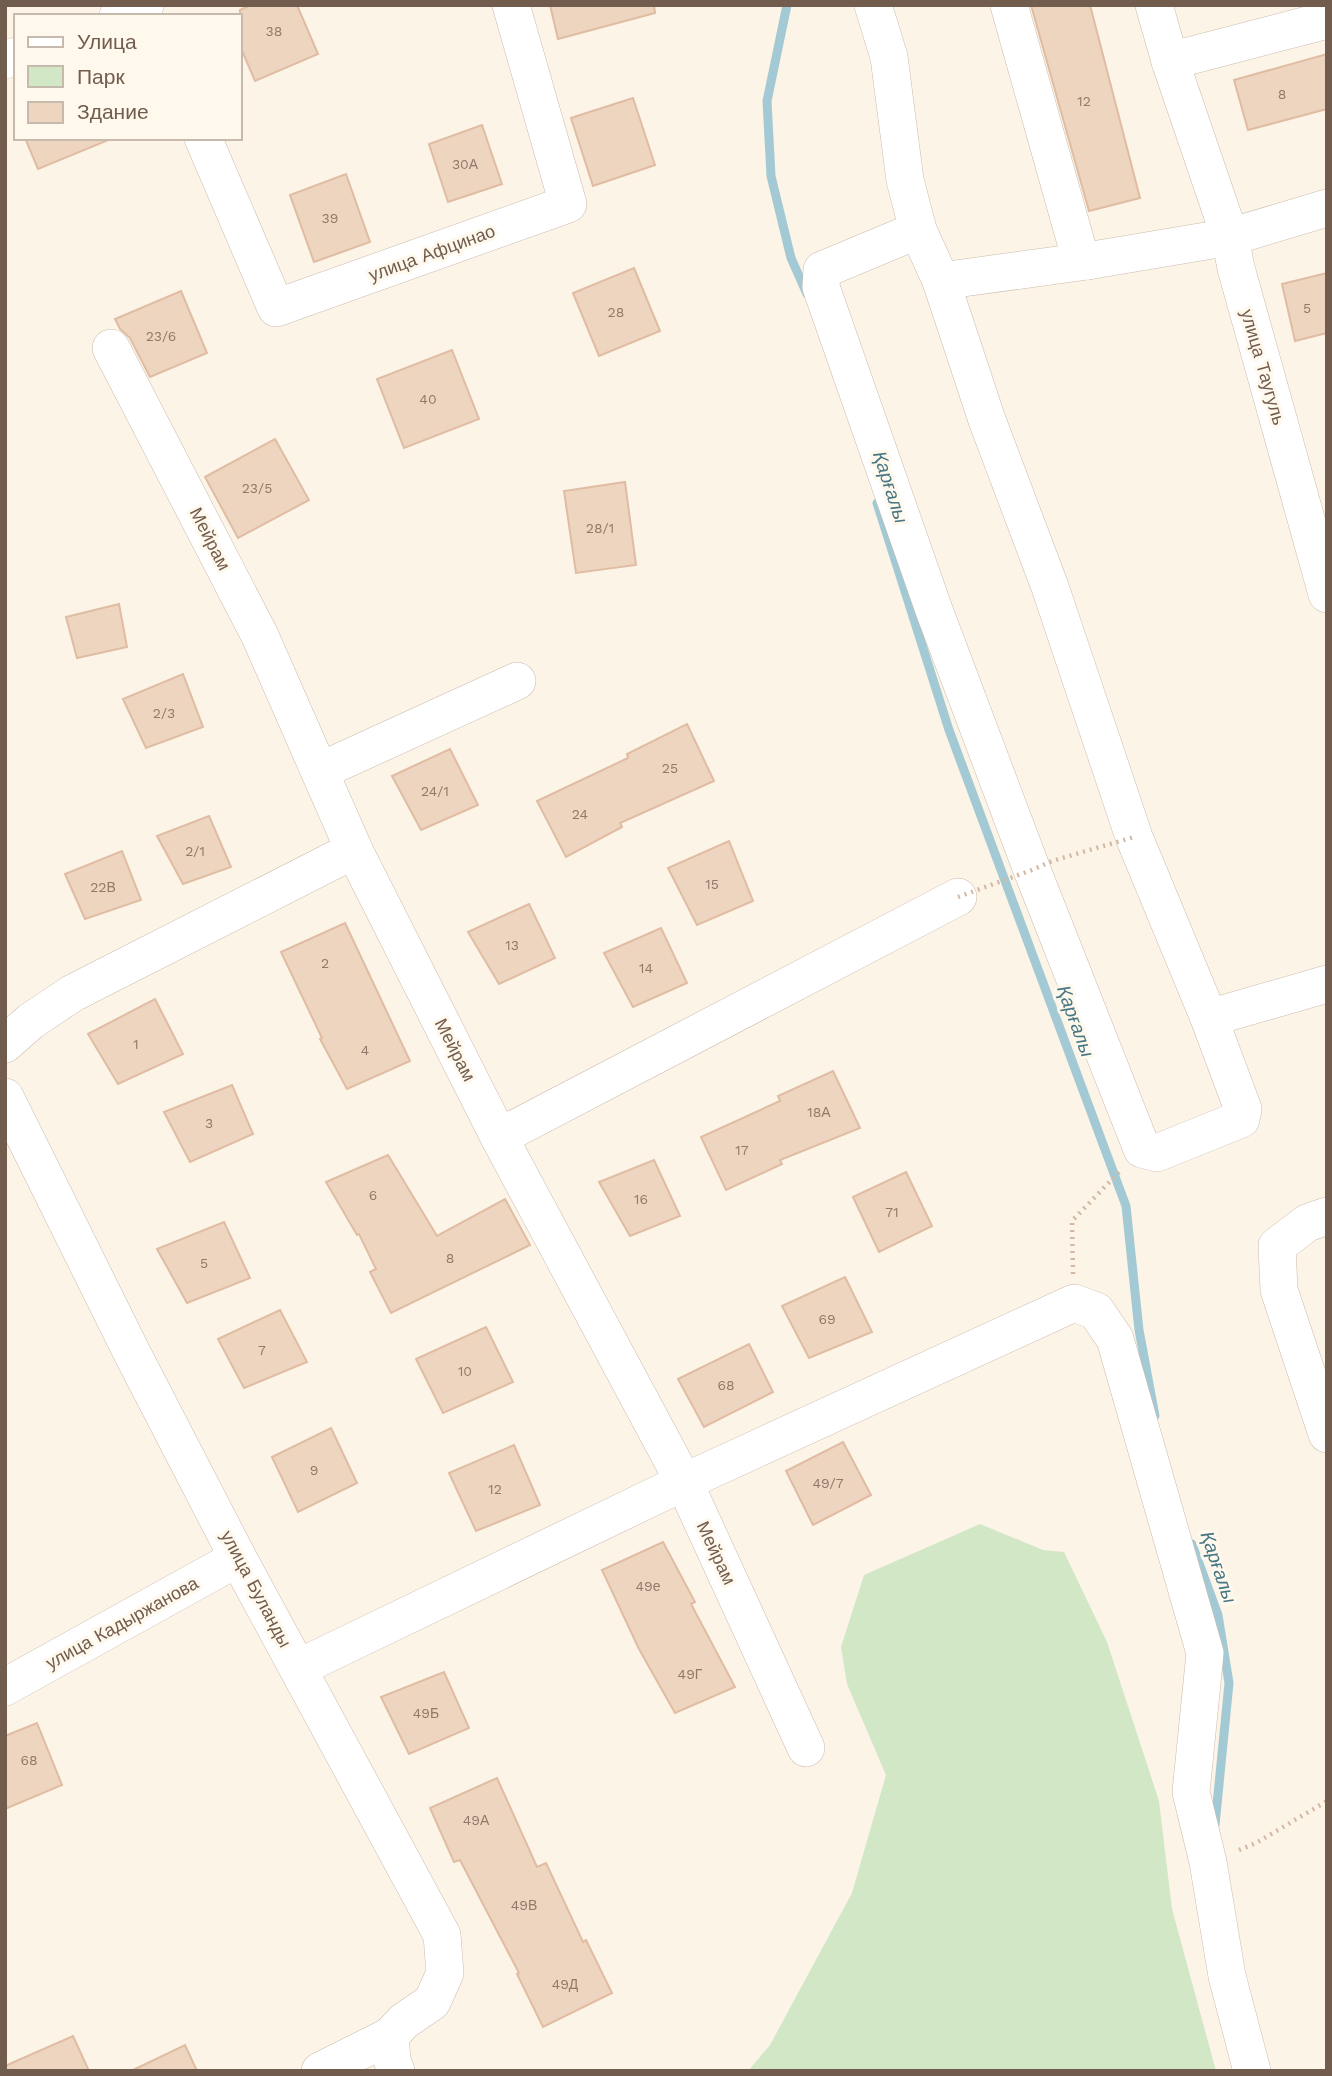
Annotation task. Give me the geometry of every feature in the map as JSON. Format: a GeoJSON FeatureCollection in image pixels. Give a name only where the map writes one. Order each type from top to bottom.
{"type":"FeatureCollection","features":[{"type":"Feature","properties":{"kind":"street"},"geometry":{"type":"LineString","coordinates":[[123,14],[145,5]]}},
{"type":"Feature","properties":{"kind":"street","name":"улица Афцинао"},"geometry":{"type":"LineString","coordinates":[[204,140],[276,309],[568,204],[511,5]]}},
{"type":"Feature","properties":{"kind":"street"},"geometry":{"type":"LineString","coordinates":[[873,5],[888,57],[905,180],[918,230],[941,281],[987,420],[1050,587],[1134,837],[1243,1108],[1241,1119],[1157,1153],[1142,1149],[1032,870],[934,610],[821,287],[822,270],[918,230]]}},
{"type":"Feature","properties":{"kind":"street"},"geometry":{"type":"LineString","coordinates":[[1010,5],[1080,257],[1087,261]]}},
{"type":"Feature","properties":{"kind":"street","name":"улица Таугуль"},"geometry":{"type":"LineString","coordinates":[[1154,5],[1170,61],[1230,237],[1236,268],[1327,594]]}},
{"type":"Feature","properties":{"kind":"street"},"geometry":{"type":"LineString","coordinates":[[1170,61],[1327,20]]}},
{"type":"Feature","properties":{"kind":"street"},"geometry":{"type":"LineString","coordinates":[[941,281],[1087,261],[1230,237],[1327,208]]}},
{"type":"Feature","properties":{"kind":"street","name":"Мейрам"},"geometry":{"type":"LineString","coordinates":[[111,348],[260,636],[354,850],[499,1137],[684,1482],[806,1748]]}},
{"type":"Feature","properties":{"kind":"street"},"geometry":{"type":"LineString","coordinates":[[320,771],[517,681]]}},
{"type":"Feature","properties":{"kind":"street"},"geometry":{"type":"LineString","coordinates":[[5,1044],[32,1021],[73,993],[354,850]]}},
{"type":"Feature","properties":{"kind":"street"},"geometry":{"type":"LineString","coordinates":[[499,1137],[958,897]]}},
{"type":"Feature","properties":{"kind":"street"},"geometry":{"type":"LineString","coordinates":[[1209,1018],[1327,984]]}},
{"type":"Feature","properties":{"kind":"street","name":"улица Буланды"},"geometry":{"type":"LineString","coordinates":[[5,1097],[132,1353],[238,1558],[442,1935],[445,1973],[432,2002],[404,2021],[390,2036],[320,2071]]}},
{"type":"Feature","properties":{"kind":"street"},"geometry":{"type":"LineString","coordinates":[[1327,1216],[1307,1223],[1277,1246],[1279,1290],[1327,1434]]}},
{"type":"Feature","properties":{"kind":"street"},"geometry":{"type":"LineString","coordinates":[[298,1668],[684,1482],[1074,1303],[1096,1311],[1115,1339],[1205,1653],[1191,1792],[1208,1861],[1227,1976],[1252,2071]]}},
{"type":"Feature","properties":{"kind":"street","name":"улица Кадыржанова"},"geometry":{"type":"LineString","coordinates":[[5,1687],[238,1558]]}},
{"type":"Feature","properties":{"kind":"street"},"geometry":{"type":"LineString","coordinates":[[390,2036],[396,2071]]}},
{"type":"Feature","properties":{"kind":"path"},"geometry":{"type":"LineString","coordinates":[[958,897],[1052,861],[1134,837]]}},
{"type":"Feature","properties":{"kind":"path"},"geometry":{"type":"LineString","coordinates":[[1074,1303],[1072,1220],[1142,1149]]}},
{"type":"Feature","properties":{"kind":"path"},"geometry":{"type":"LineString","coordinates":[[1256,1843],[1327,1801]]}},
{"type":"Feature","properties":{"kind":"green space"},"geometry":{"type":"Polygon","coordinates":[[[980,1524],[1043,1550],[1064,1552],[1107,1642],[1159,1801],[1172,1909],[1216,2071],[748,2071],[770,2045],[852,1893],[886,1775],[847,1684],[841,1647],[864,1575],[980,1524]]]}},
{"type":"Feature","properties":{"kind":"building"},"geometry":{"type":"Polygon","coordinates":[[[251,5],[297,5],[318,54],[255,81],[242,51],[240,10],[251,5]]]}},
{"type":"Feature","properties":{"kind":"building"},"geometry":{"type":"Polygon","coordinates":[[[550,5],[654,5],[655,13],[558,39],[550,5]]]}},
{"type":"Feature","properties":{"kind":"building"},"geometry":{"type":"Polygon","coordinates":[[[1031,5],[1090,5],[1140,198],[1089,211],[1031,5]]]}},
{"type":"Feature","properties":{"kind":"building"},"geometry":{"type":"Polygon","coordinates":[[[1327,54],[1327,109],[1248,130],[1234,80],[1327,54]]]}},
{"type":"Feature","properties":{"kind":"building"},"geometry":{"type":"Polygon","coordinates":[[[633,98],[655,165],[593,186],[571,118],[633,98]]]}},
{"type":"Feature","properties":{"kind":"building"},"geometry":{"type":"Polygon","coordinates":[[[482,125],[502,184],[448,202],[429,144],[482,125]]]}},
{"type":"Feature","properties":{"kind":"building"},"geometry":{"type":"Polygon","coordinates":[[[26,140],[109,140],[38,169],[26,140]]]}},
{"type":"Feature","properties":{"kind":"building"},"geometry":{"type":"Polygon","coordinates":[[[346,174],[370,242],[314,262],[290,195],[346,174]]]}},
{"type":"Feature","properties":{"kind":"building"},"geometry":{"type":"Polygon","coordinates":[[[634,268],[660,331],[599,356],[573,293],[634,268]]]}},
{"type":"Feature","properties":{"kind":"building"},"geometry":{"type":"Polygon","coordinates":[[[1327,273],[1327,333],[1295,341],[1282,284],[1327,273]]]}},
{"type":"Feature","properties":{"kind":"building"},"geometry":{"type":"Polygon","coordinates":[[[181,291],[207,353],[150,377],[130,338],[120,329],[115,319],[181,291]]]}},
{"type":"Feature","properties":{"kind":"building"},"geometry":{"type":"Polygon","coordinates":[[[452,350],[479,419],[404,448],[377,379],[452,350]]]}},
{"type":"Feature","properties":{"kind":"building"},"geometry":{"type":"Polygon","coordinates":[[[275,439],[309,500],[238,538],[205,477],[275,439]]]}},
{"type":"Feature","properties":{"kind":"building"},"geometry":{"type":"Polygon","coordinates":[[[625,482],[636,565],[576,573],[564,491],[625,482]]]}},
{"type":"Feature","properties":{"kind":"building"},"geometry":{"type":"Polygon","coordinates":[[[119,604],[127,647],[77,658],[66,617],[119,604]]]}},
{"type":"Feature","properties":{"kind":"building"},"geometry":{"type":"Polygon","coordinates":[[[183,674],[203,727],[146,748],[123,699],[183,674]]]}},
{"type":"Feature","properties":{"kind":"building"},"geometry":{"type":"Polygon","coordinates":[[[687,724],[714,781],[620,823],[622,827],[566,857],[537,801],[628,758],[627,754],[687,724]]]}},
{"type":"Feature","properties":{"kind":"building"},"geometry":{"type":"Polygon","coordinates":[[[450,749],[478,805],[421,830],[392,776],[450,749]]]}},
{"type":"Feature","properties":{"kind":"building"},"geometry":{"type":"Polygon","coordinates":[[[209,816],[231,867],[183,884],[157,836],[209,816]]]}},
{"type":"Feature","properties":{"kind":"building"},"geometry":{"type":"Polygon","coordinates":[[[729,841],[753,901],[697,925],[668,868],[729,841]]]}},
{"type":"Feature","properties":{"kind":"building"},"geometry":{"type":"Polygon","coordinates":[[[122,851],[141,900],[85,919],[65,874],[122,851]]]}},
{"type":"Feature","properties":{"kind":"building"},"geometry":{"type":"Polygon","coordinates":[[[529,904],[555,958],[499,984],[468,932],[529,904]]]}},
{"type":"Feature","properties":{"kind":"building"},"geometry":{"type":"Polygon","coordinates":[[[345,923],[410,1061],[347,1089],[320,1039],[322,1038],[281,952],[345,923]]]}},
{"type":"Feature","properties":{"kind":"building"},"geometry":{"type":"Polygon","coordinates":[[[661,928],[687,983],[633,1007],[604,953],[661,928]]]}},
{"type":"Feature","properties":{"kind":"building"},"geometry":{"type":"Polygon","coordinates":[[[155,999],[183,1054],[118,1084],[88,1034],[155,999]]]}},
{"type":"Feature","properties":{"kind":"building"},"geometry":{"type":"Polygon","coordinates":[[[833,1071],[860,1128],[780,1160],[782,1164],[726,1190],[701,1137],[780,1101],[778,1096],[833,1071]]]}},
{"type":"Feature","properties":{"kind":"building"},"geometry":{"type":"Polygon","coordinates":[[[232,1085],[253,1134],[190,1162],[164,1112],[232,1085]]]}},
{"type":"Feature","properties":{"kind":"building"},"geometry":{"type":"Polygon","coordinates":[[[388,1155],[437,1236],[505,1199],[530,1245],[391,1313],[370,1272],[376,1269],[359,1234],[357,1235],[326,1182],[388,1155]]]}},
{"type":"Feature","properties":{"kind":"building"},"geometry":{"type":"Polygon","coordinates":[[[654,1160],[680,1216],[630,1236],[599,1182],[654,1160]]]}},
{"type":"Feature","properties":{"kind":"building"},"geometry":{"type":"Polygon","coordinates":[[[906,1172],[932,1226],[879,1252],[853,1197],[906,1172]]]}},
{"type":"Feature","properties":{"kind":"building"},"geometry":{"type":"Polygon","coordinates":[[[224,1222],[250,1278],[187,1303],[157,1249],[224,1222]]]}},
{"type":"Feature","properties":{"kind":"building"},"geometry":{"type":"Polygon","coordinates":[[[845,1277],[872,1332],[809,1358],[782,1306],[845,1277]]]}},
{"type":"Feature","properties":{"kind":"building"},"geometry":{"type":"Polygon","coordinates":[[[280,1310],[307,1362],[244,1388],[218,1339],[280,1310]]]}},
{"type":"Feature","properties":{"kind":"building"},"geometry":{"type":"Polygon","coordinates":[[[486,1327],[513,1382],[443,1413],[416,1359],[486,1327]]]}},
{"type":"Feature","properties":{"kind":"building"},"geometry":{"type":"Polygon","coordinates":[[[749,1344],[773,1392],[704,1427],[678,1379],[749,1344]]]}},
{"type":"Feature","properties":{"kind":"building"},"geometry":{"type":"Polygon","coordinates":[[[331,1428],[357,1483],[298,1512],[272,1457],[331,1428]]]}},
{"type":"Feature","properties":{"kind":"building"},"geometry":{"type":"Polygon","coordinates":[[[843,1442],[871,1495],[813,1525],[786,1471],[843,1442]]]}},
{"type":"Feature","properties":{"kind":"building"},"geometry":{"type":"Polygon","coordinates":[[[514,1445],[540,1505],[476,1531],[449,1473],[514,1445]]]}},
{"type":"Feature","properties":{"kind":"building"},"geometry":{"type":"Polygon","coordinates":[[[663,1542],[695,1602],[691,1604],[735,1687],[675,1713],[639,1649],[602,1570],[663,1542]]]}},
{"type":"Feature","properties":{"kind":"building"},"geometry":{"type":"Polygon","coordinates":[[[444,1672],[469,1728],[409,1754],[381,1697],[444,1672]]]}},
{"type":"Feature","properties":{"kind":"building"},"geometry":{"type":"Polygon","coordinates":[[[37,1723],[62,1785],[5,1809],[5,1736],[37,1723]]]}},
{"type":"Feature","properties":{"kind":"building"},"geometry":{"type":"Polygon","coordinates":[[[497,1778],[537,1867],[546,1863],[583,1942],[586,1940],[612,1993],[543,2027],[517,1974],[519,1973],[460,1860],[454,1862],[430,1808],[497,1778]]]}},
{"type":"Feature","properties":{"kind":"building"},"geometry":{"type":"Polygon","coordinates":[[[73,2036],[89,2071],[5,2071],[5,2066],[73,2036]]]}},
{"type":"Feature","properties":{"kind":"building"},"geometry":{"type":"Polygon","coordinates":[[[185,2045],[197,2071],[131,2071],[185,2045]]]}},
{"type":"Feature","properties":{"kind":"waterway","name":"Қарғалы"},"geometry":{"type":"LineString","coordinates":[[787,5],[767,101],[771,176],[791,258],[807,294]]}},
{"type":"Feature","properties":{"kind":"waterway","name":"Қарғалы"},"geometry":{"type":"LineString","coordinates":[[877,503],[949,730],[1126,1206],[1139,1330],[1155,1416]]}},
{"type":"Feature","properties":{"kind":"waterway","name":"Қарғалы"},"geometry":{"type":"LineString","coordinates":[[1192,1544],[1218,1615],[1229,1683],[1215,1825]]}}]}
